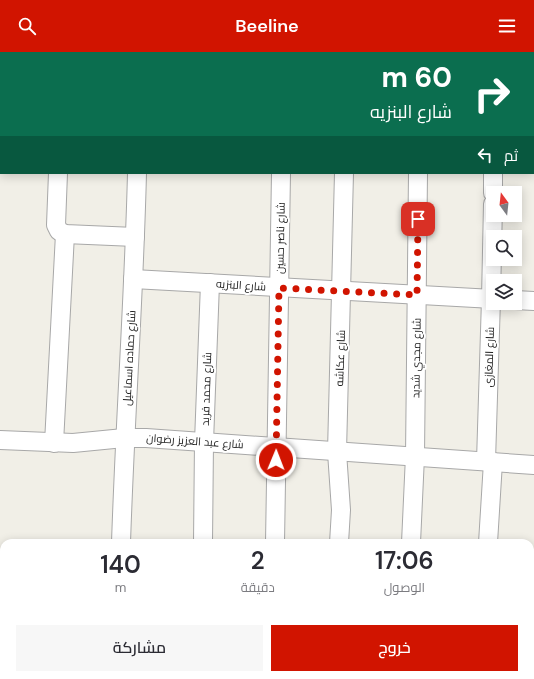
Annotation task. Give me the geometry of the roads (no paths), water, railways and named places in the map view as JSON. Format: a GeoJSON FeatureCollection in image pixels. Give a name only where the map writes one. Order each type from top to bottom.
{"type":"FeatureCollection","features":[{"type":"Feature","properties":{"kind":"street"},"geometry":{"type":"LineString","coordinates":[[58,174],[56,225],[59,231],[65,234],[135,237]]}},
{"type":"Feature","properties":{"kind":"street","name":"شارع حماده اسماعيل"},"geometry":{"type":"LineString","coordinates":[[121,539],[124,438],[137,174]]}},
{"type":"Feature","properties":{"kind":"street","name":"شارع ناصر حسين"},"geometry":{"type":"LineString","coordinates":[[275,539],[281,174]]}},
{"type":"Feature","properties":{"kind":"street","name":"شارع عكاشه"},"geometry":{"type":"LineString","coordinates":[[339,539],[341,510],[337,452],[344,174]]}},
{"type":"Feature","properties":{"kind":"street","name":"شارع مجدي شديد"},"geometry":{"type":"LineString","coordinates":[[411,539],[415,456],[418,174]]}},
{"type":"Feature","properties":{"kind":"street"},"geometry":{"type":"LineString","coordinates":[[493,186],[494,174]]}},
{"type":"Feature","properties":{"kind":"street","name":"شارع المغازى"},"geometry":{"type":"LineString","coordinates":[[492,274],[493,222]]}},
{"type":"Feature","properties":{"kind":"street"},"geometry":{"type":"LineString","coordinates":[[54,443],[65,234]]}},
{"type":"Feature","properties":{"kind":"street","name":"شارع البنزيه"},"geometry":{"type":"LineString","coordinates":[[133,279],[486,299]]}},
{"type":"Feature","properties":{"kind":"street","name":"شارع محمد فريد"},"geometry":{"type":"LineString","coordinates":[[203,539],[204,442],[210,283]]}},
{"type":"Feature","properties":{"kind":"street"},"geometry":{"type":"LineString","coordinates":[[522,300],[534,301]]}},
{"type":"Feature","properties":{"kind":"street","name":"شارع المغازى"},"geometry":{"type":"LineString","coordinates":[[488,539],[492,310]]}},
{"type":"Feature","properties":{"kind":"street","name":"شارع عبد العزيز رضوان"},"geometry":{"type":"LineString","coordinates":[[0,440],[72,443],[124,438],[146,438],[534,465]]}}]}
